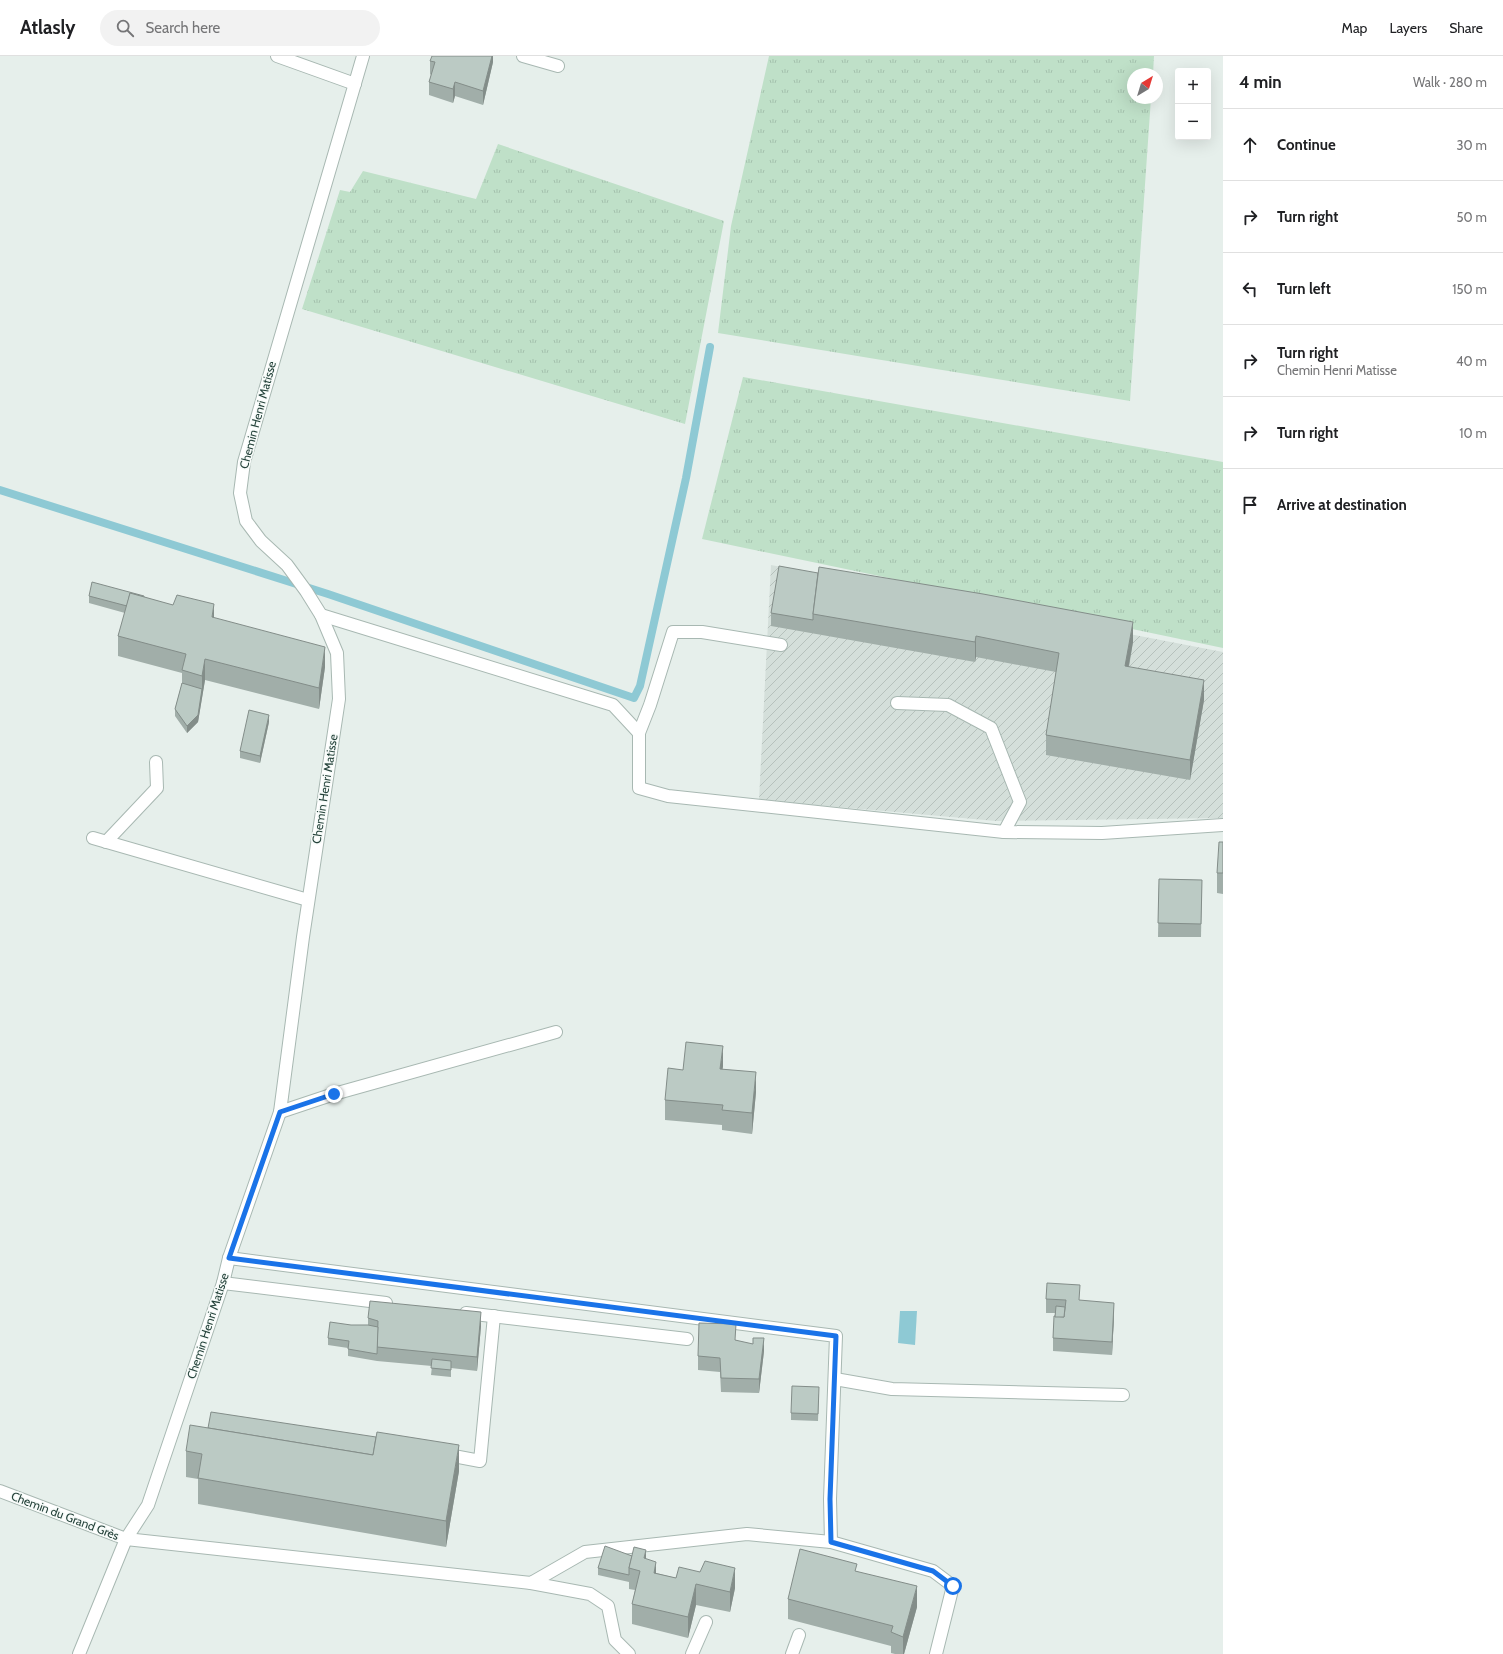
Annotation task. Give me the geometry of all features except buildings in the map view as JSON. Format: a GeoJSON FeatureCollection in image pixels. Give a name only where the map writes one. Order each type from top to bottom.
{"type":"FeatureCollection","features":[{"type":"Feature","properties":{"kind":"street"},"geometry":{"type":"LineString","coordinates":[[277,56],[355,84]]}},
{"type":"Feature","properties":{"kind":"street","name":"Chemin Henri Matisse"},"geometry":{"type":"LineString","coordinates":[[126,1539],[148,1505],[223,1283],[229,1258],[280,1112],[308,900],[339,699],[337,653],[321,615],[306,591],[287,565],[262,541],[246,521],[240,493],[244,462],[363,56]]}},
{"type":"Feature","properties":{"kind":"street"},"geometry":{"type":"LineString","coordinates":[[523,56],[558,66]]}},
{"type":"Feature","properties":{"kind":"street"},"geometry":{"type":"LineString","coordinates":[[321,615],[613,705],[638,733]]}},
{"type":"Feature","properties":{"kind":"street"},"geometry":{"type":"LineString","coordinates":[[781,645],[702,632],[673,632],[650,705],[638,733],[639,788],[668,796],[1004,832],[1102,833],[1223,825]]}},
{"type":"Feature","properties":{"kind":"street"},"geometry":{"type":"LineString","coordinates":[[897,703],[948,705],[991,728],[1020,802],[1004,832]]}},
{"type":"Feature","properties":{"kind":"street"},"geometry":{"type":"LineString","coordinates":[[106,842],[156,788],[156,762]]}},
{"type":"Feature","properties":{"kind":"street"},"geometry":{"type":"LineString","coordinates":[[93,838],[308,900]]}},
{"type":"Feature","properties":{"kind":"street"},"geometry":{"type":"LineString","coordinates":[[280,1112],[334,1094],[556,1032]]}},
{"type":"Feature","properties":{"kind":"street"},"geometry":{"type":"LineString","coordinates":[[229,1258],[836,1336],[830,1499],[831,1542]]}},
{"type":"Feature","properties":{"kind":"street"},"geometry":{"type":"LineString","coordinates":[[223,1283],[401,1305]]}},
{"type":"Feature","properties":{"kind":"street"},"geometry":{"type":"LineString","coordinates":[[455,1312],[687,1339]]}},
{"type":"Feature","properties":{"kind":"street"},"geometry":{"type":"LineString","coordinates":[[434,1453],[480,1461],[494,1316]]}},
{"type":"Feature","properties":{"kind":"street"},"geometry":{"type":"LineString","coordinates":[[834,1379],[892,1388],[1123,1395]]}},
{"type":"Feature","properties":{"kind":"street","name":"Chemin du Grand Grès"},"geometry":{"type":"LineString","coordinates":[[0,1491],[126,1539],[80,1654]]}},
{"type":"Feature","properties":{"kind":"street"},"geometry":{"type":"LineString","coordinates":[[531,1583],[585,1552],[658,1542],[747,1534],[831,1542],[933,1571],[953,1586],[936,1654]]}},
{"type":"Feature","properties":{"kind":"street"},"geometry":{"type":"LineString","coordinates":[[126,1539],[531,1583],[590,1594],[608,1606],[615,1640],[629,1654]]}},
{"type":"Feature","properties":{"kind":"street"},"geometry":{"type":"LineString","coordinates":[[692,1654],[706,1622]]}},
{"type":"Feature","properties":{"kind":"street"},"geometry":{"type":"LineString","coordinates":[[792,1654],[798,1635]]}},
{"type":"Feature","properties":{"kind":"shaded area"},"geometry":{"type":"Polygon","coordinates":[[[771,565],[1223,652],[1223,818],[996,821],[759,800],[771,565]]]}},
{"type":"Feature","properties":{"kind":"green space"},"geometry":{"type":"Polygon","coordinates":[[[769,56],[1154,56],[1153,68],[1127,68],[1127,104],[1151,104],[1130,401],[718,333],[731,226],[769,56]]]}},
{"type":"Feature","properties":{"kind":"green space"},"geometry":{"type":"Polygon","coordinates":[[[498,144],[724,221],[685,424],[302,309],[340,190],[350,192],[363,171],[476,199],[498,144]]]}},
{"type":"Feature","properties":{"kind":"green space"},"geometry":{"type":"Polygon","coordinates":[[[743,377],[1223,462],[1223,648],[702,539],[743,377]]]}},
{"type":"Feature","properties":{"kind":"water"},"geometry":{"type":"Polygon","coordinates":[[[900,1311],[917,1311],[915,1345],[898,1343],[900,1311]]]}},
{"type":"Feature","properties":{"kind":"waterway"},"geometry":{"type":"LineString","coordinates":[[0,490],[328,594],[634,698],[640,686],[686,478],[710,347]]}},
{"type":"Feature","properties":{"kind":"route"},"geometry":{"type":"LineString","coordinates":[[334,1094],[280,1112],[229,1258],[836,1336],[830,1499],[831,1542],[933,1571],[953,1586]]}}]}
